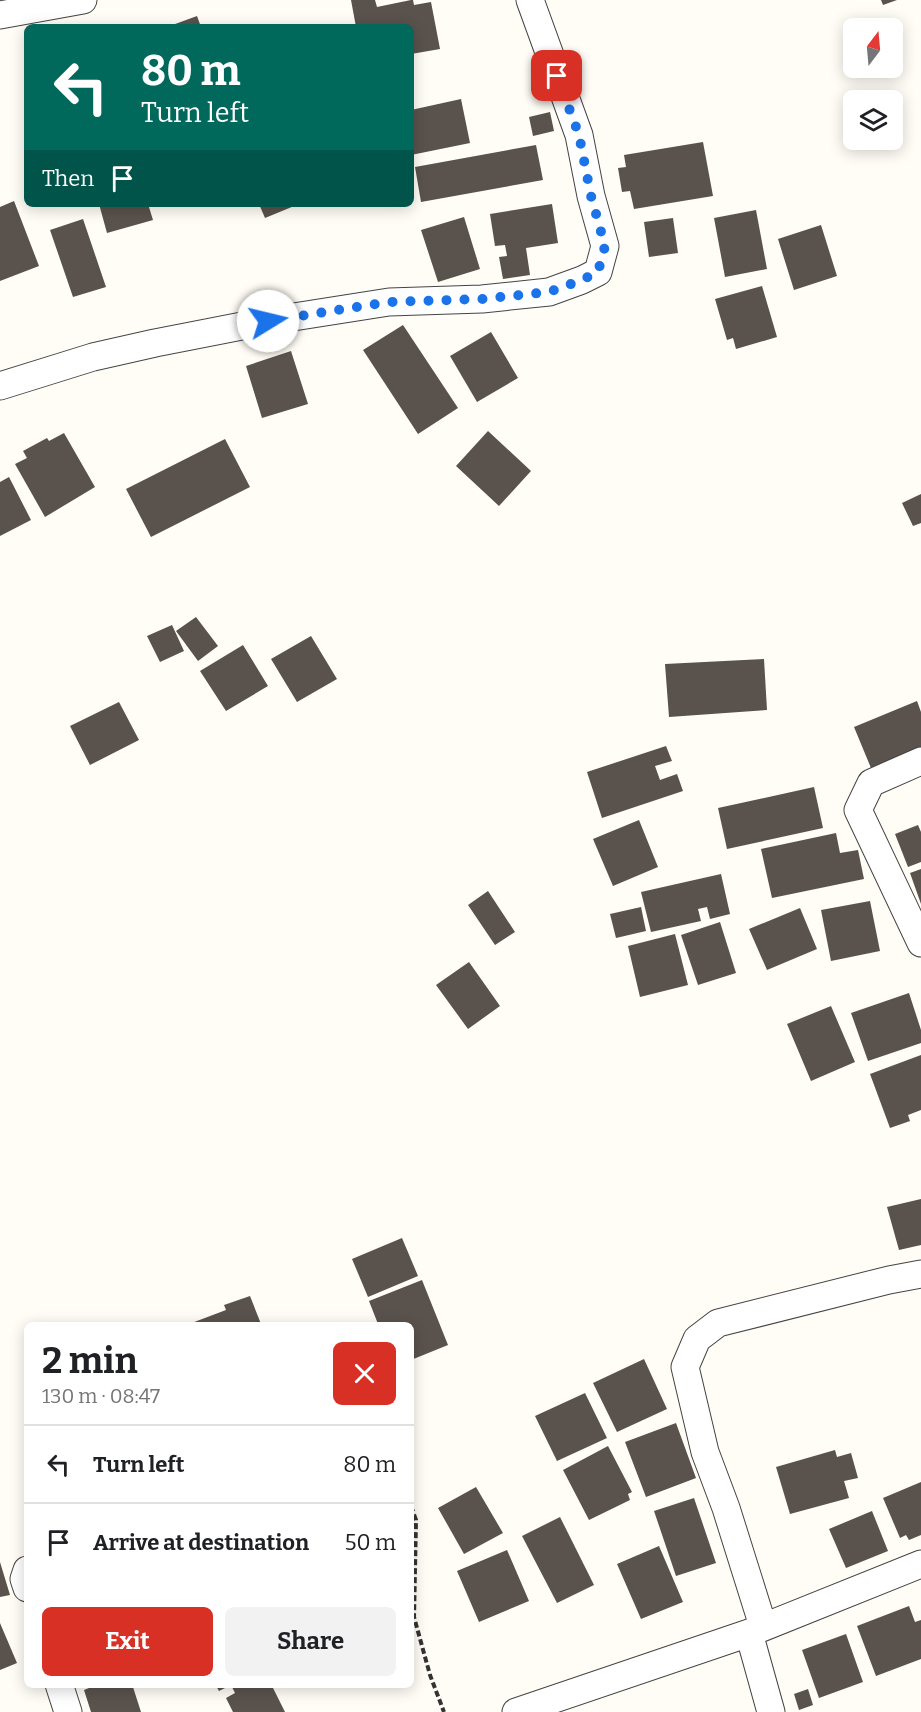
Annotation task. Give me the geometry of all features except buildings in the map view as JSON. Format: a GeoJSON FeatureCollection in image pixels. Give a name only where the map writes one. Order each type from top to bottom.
{"type":"FeatureCollection","features":[{"type":"Feature","properties":{"kind":"street"},"geometry":{"type":"LineString","coordinates":[[0,15],[83,0]]}},
{"type":"Feature","properties":{"kind":"street"},"geometry":{"type":"LineString","coordinates":[[0,386],[93,357],[268,321],[389,302],[482,299],[549,292],[598,272],[605,246],[591,196],[579,135],[530,0]]}},
{"type":"Feature","properties":{"kind":"street"},"geometry":{"type":"LineString","coordinates":[[921,761],[871,783],[858,810],[921,943]]}},
{"type":"Feature","properties":{"kind":"street"},"geometry":{"type":"LineString","coordinates":[[771,1712],[756,1629],[726,1508],[705,1452],[685,1367],[697,1339],[718,1323],[921,1274]]}},
{"type":"Feature","properties":{"kind":"street"},"geometry":{"type":"LineString","coordinates":[[516,1712],[756,1629],[921,1564]]}},
{"type":"Feature","properties":{"kind":"street"},"geometry":{"type":"LineString","coordinates":[[60,1688],[68,1712]]}},
{"type":"Feature","properties":{"kind":"path"},"geometry":{"type":"LineString","coordinates":[[414,1514],[416,1520],[414,1617],[430,1675],[444,1712]]}},
{"type":"Feature","properties":{"kind":"route"},"geometry":{"type":"LineString","coordinates":[[268,321],[389,302],[482,299],[549,292],[598,272],[605,246],[591,196],[579,135],[557,76]]}}]}
